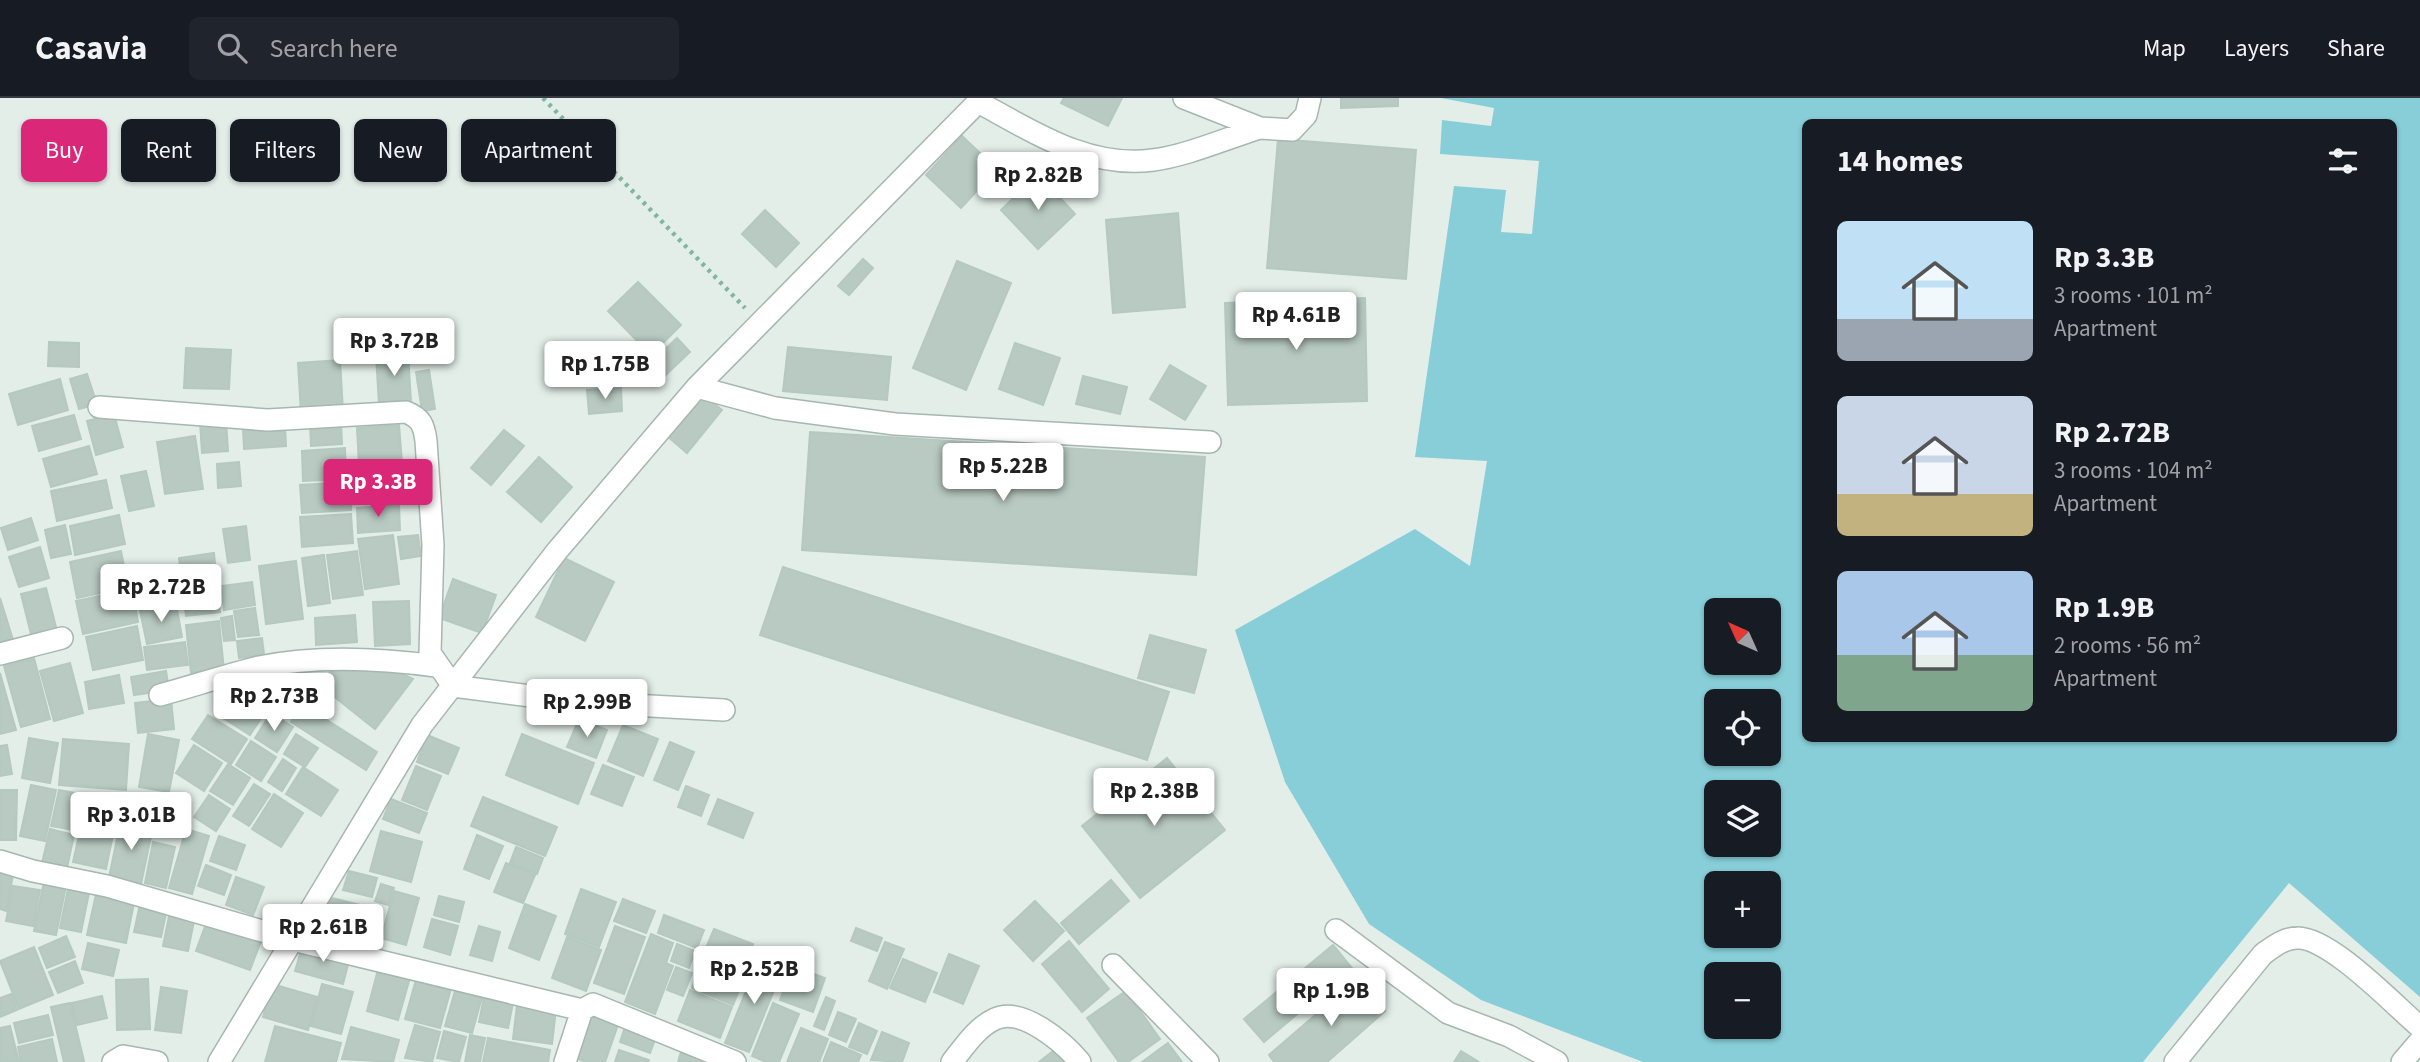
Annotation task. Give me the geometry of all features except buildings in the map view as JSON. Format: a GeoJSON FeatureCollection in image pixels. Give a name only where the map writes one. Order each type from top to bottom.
{"type":"FeatureCollection","features":[{"type":"Feature","properties":{"kind":"street"},"geometry":{"type":"LineString","coordinates":[[1184,98],[1260,128],[1292,130],[1306,116],[1310,98]]}},
{"type":"Feature","properties":{"kind":"street"},"geometry":{"type":"LineString","coordinates":[[219,1062],[422,725],[557,551],[698,387],[980,100],[1070,151],[1118,160],[1153,160],[1260,128]]}},
{"type":"Feature","properties":{"kind":"street"},"geometry":{"type":"LineString","coordinates":[[698,387],[775,408],[895,424],[1210,442]]}},
{"type":"Feature","properties":{"kind":"street"},"geometry":{"type":"LineString","coordinates":[[99,407],[268,420],[406,412],[425,426],[433,545],[430,653],[436,666],[453,686],[577,702],[724,709]]}},
{"type":"Feature","properties":{"kind":"street"},"geometry":{"type":"LineString","coordinates":[[0,653],[62,638]]}},
{"type":"Feature","properties":{"kind":"street"},"geometry":{"type":"LineString","coordinates":[[160,695],[260,667],[325,659],[396,660],[436,666]]}},
{"type":"Feature","properties":{"kind":"street"},"geometry":{"type":"LineString","coordinates":[[0,861],[33,871],[107,886],[293,940],[582,1010],[593,1004],[735,1062]]}},
{"type":"Feature","properties":{"kind":"street"},"geometry":{"type":"LineString","coordinates":[[1336,930],[1448,1013],[1509,1036],[1557,1062]]}},
{"type":"Feature","properties":{"kind":"street"},"geometry":{"type":"LineString","coordinates":[[2175,1062],[2263,954],[2281,942],[2297,937],[2331,951],[2420,1027]]}},
{"type":"Feature","properties":{"kind":"street"},"geometry":{"type":"LineString","coordinates":[[1113,965],[1209,1062]]}},
{"type":"Feature","properties":{"kind":"street"},"geometry":{"type":"LineString","coordinates":[[565,1062],[582,1010]]}},
{"type":"Feature","properties":{"kind":"street"},"geometry":{"type":"LineString","coordinates":[[952,1062],[982,1028],[995,1019],[1008,1016],[1038,1028],[1071,1052],[1080,1062]]}},
{"type":"Feature","properties":{"kind":"street"},"geometry":{"type":"LineString","coordinates":[[2402,1062],[2420,1041]]}},
{"type":"Feature","properties":{"kind":"street"},"geometry":{"type":"LineString","coordinates":[[113,1062],[123,1056],[157,1062]]}},
{"type":"Feature","properties":{"kind":"path"},"geometry":{"type":"LineString","coordinates":[[542,98],[760,324]]}},
{"type":"Feature","properties":{"kind":"water"},"geometry":{"type":"Polygon","coordinates":[[[1441,98],[2420,98],[2420,997],[2289,883],[2143,1062],[1643,1062],[1481,1000],[1369,924],[1285,782],[1235,630],[1415,529],[1470,566],[1487,461],[1415,457],[1454,186],[1506,190],[1501,232],[1532,234],[1539,161],[1440,154],[1442,120],[1491,126],[1494,108],[1441,98]]]}}]}
